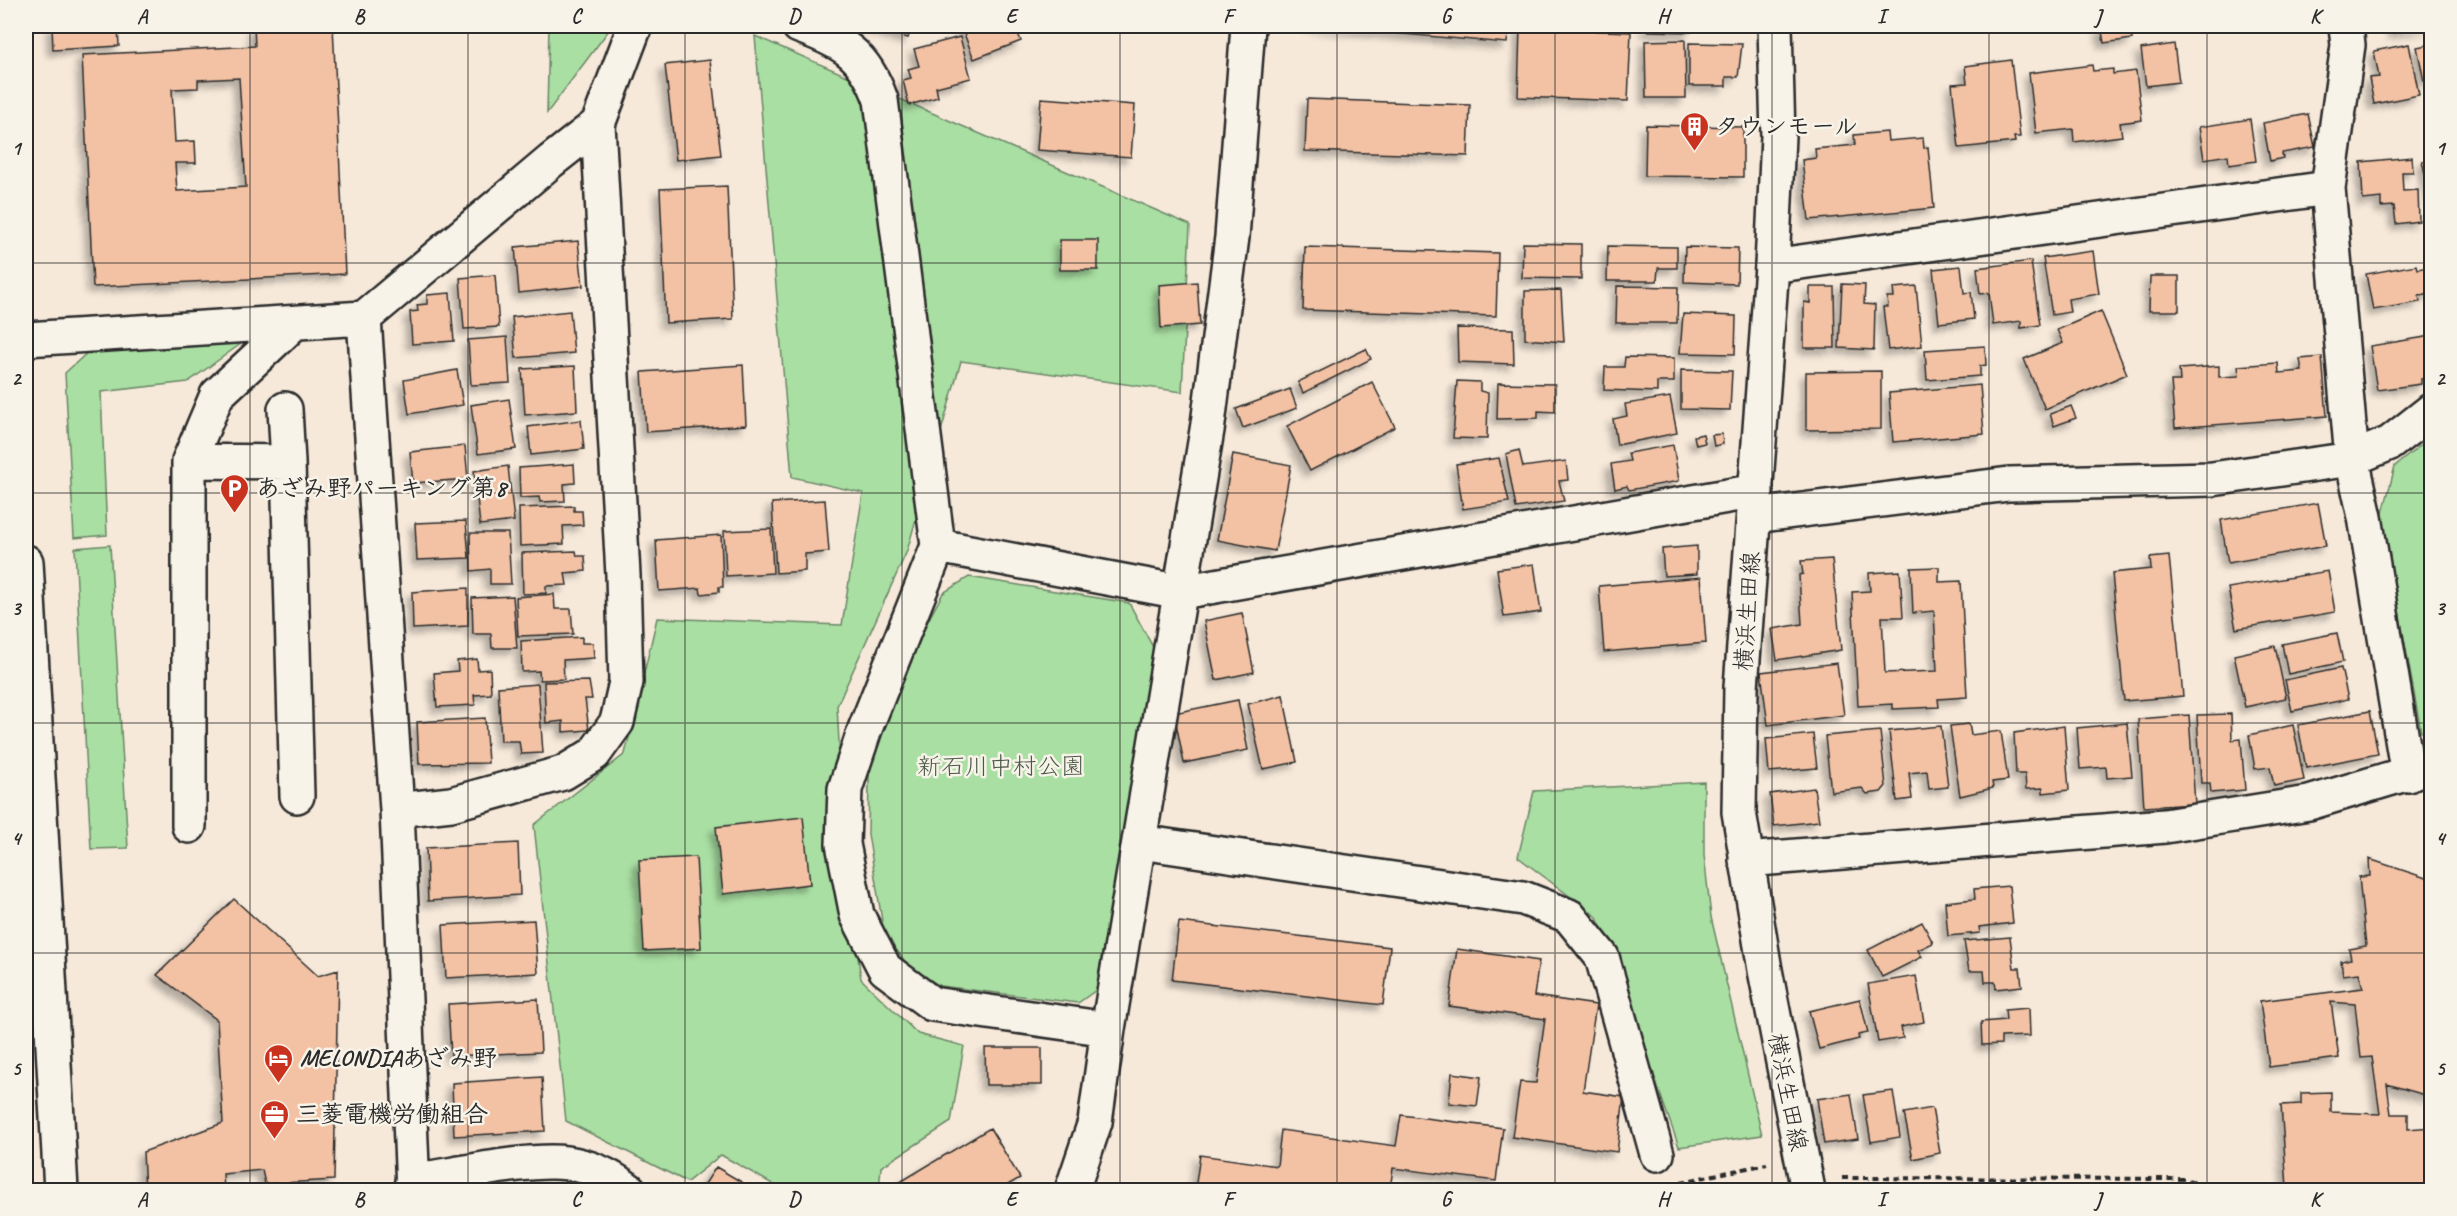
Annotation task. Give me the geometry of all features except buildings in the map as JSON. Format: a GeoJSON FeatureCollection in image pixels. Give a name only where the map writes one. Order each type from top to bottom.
{"type":"FeatureCollection","features":[{"type":"Feature","properties":{"kind":"street"},"geometry":{"type":"LineString","coordinates":[[397,810],[451,804],[563,773],[594,754],[617,722],[626,682],[623,575],[598,124],[635,26]]}},
{"type":"Feature","properties":{"kind":"street"},"geometry":{"type":"LineString","coordinates":[[799,26],[837,40],[860,58],[873,76],[881,100],[938,546],[865,729],[845,789],[843,844],[857,915],[885,969],[932,1004],[1107,1029]]}},
{"type":"Feature","properties":{"kind":"street"},"geometry":{"type":"LineString","coordinates":[[1072,1191],[1095,1122],[1107,1029],[1208,424],[1232,237],[1248,26]]}},
{"type":"Feature","properties":{"kind":"street","name":"横浜生田線"},"geometry":{"type":"LineString","coordinates":[[1775,26],[1778,136],[1772,266],[1738,730],[1739,812],[1764,970],[1822,1184]]}},
{"type":"Feature","properties":{"kind":"street"},"geometry":{"type":"LineString","coordinates":[[1746,860],[2165,826],[2309,803],[2420,770],[2352,459],[2328,188],[2348,45],[2346,26]]}},
{"type":"Feature","properties":{"kind":"street"},"geometry":{"type":"LineString","coordinates":[[26,339],[364,318],[551,160],[598,124]]}},
{"type":"Feature","properties":{"kind":"street"},"geometry":{"type":"LineString","coordinates":[[1772,266],[2328,188]]}},
{"type":"Feature","properties":{"kind":"street"},"geometry":{"type":"LineString","coordinates":[[364,318],[397,810],[412,1186],[527,1165],[566,1163],[614,1179],[629,1191]]}},
{"type":"Feature","properties":{"kind":"street"},"geometry":{"type":"LineString","coordinates":[[189,826],[189,461],[217,395],[294,323]]}},
{"type":"Feature","properties":{"kind":"street"},"geometry":{"type":"LineString","coordinates":[[285,409],[297,796]]}},
{"type":"Feature","properties":{"kind":"street"},"geometry":{"type":"LineString","coordinates":[[938,546],[1181,592],[1755,504],[2010,484],[2212,479],[2352,459],[2390,443],[2432,410]]}},
{"type":"Feature","properties":{"kind":"street"},"geometry":{"type":"LineString","coordinates":[[189,461],[288,462]]}},
{"type":"Feature","properties":{"kind":"street"},"geometry":{"type":"LineString","coordinates":[[26,562],[61,1191]]}},
{"type":"Feature","properties":{"kind":"street"},"geometry":{"type":"LineString","coordinates":[[1140,842],[1523,898],[1569,916],[1602,957],[1657,1154]]}},
{"type":"Feature","properties":{"kind":"path"},"geometry":{"type":"LineString","coordinates":[[1728,1173],[1769,1164]]}},
{"type":"Feature","properties":{"kind":"path"},"geometry":{"type":"LineString","coordinates":[[1822,1184],[2185,1179],[2218,1191]]}},
{"type":"Feature","properties":{"kind":"green space"},"geometry":{"type":"Polygon","coordinates":[[[549,26],[612,26],[547,113],[549,26]]]}},
{"type":"Feature","properties":{"kind":"green space"},"geometry":{"type":"Polygon","coordinates":[[[755,36],[1190,225],[1182,392],[961,361],[907,551],[837,706],[846,869],[861,979],[918,1034],[964,1046],[951,1122],[881,1167],[879,1190],[783,1190],[721,1155],[687,1182],[566,1121],[534,825],[625,754],[657,618],[842,625],[863,493],[792,477],[755,36]]]}},
{"type":"Feature","properties":{"kind":"green space"},"geometry":{"type":"Polygon","coordinates":[[[242,343],[188,382],[101,392],[107,535],[74,538],[65,373],[90,350],[242,343]]]}},
{"type":"Feature","properties":{"kind":"green space"},"geometry":{"type":"Polygon","coordinates":[[[2431,437],[2431,735],[2421,732],[2382,517],[2395,466],[2431,437]]]}},
{"type":"Feature","properties":{"kind":"green space"},"geometry":{"type":"Polygon","coordinates":[[[110,545],[128,848],[91,849],[75,548],[110,545]]]}},
{"type":"Feature","properties":{"kind":"green space","name":"新石川中村公園"},"geometry":{"type":"Polygon","coordinates":[[[969,577],[1129,603],[1155,651],[1096,990],[1078,1003],[940,986],[909,967],[884,933],[868,834],[870,728],[943,593],[969,577]]]}},
{"type":"Feature","properties":{"kind":"green space"},"geometry":{"type":"Polygon","coordinates":[[[1704,782],[1704,855],[1711,917],[1762,1135],[1679,1147],[1597,917],[1518,857],[1534,791],[1704,782]]]}},
{"type":"Feature","properties":{"kind":"place","name":"タウンモール"},"geometry":{"type":"Point","coordinates":[1694,152]}},
{"type":"Feature","properties":{"kind":"place","name":"あざみ野パーキング第8"},"geometry":{"type":"Point","coordinates":[235,514]}},
{"type":"Feature","properties":{"kind":"place","name":"MELONDIAあざみ野"},"geometry":{"type":"Point","coordinates":[279,1084]}},
{"type":"Feature","properties":{"kind":"place","name":"三菱電機労働組合"},"geometry":{"type":"Point","coordinates":[275,1140]}}]}
